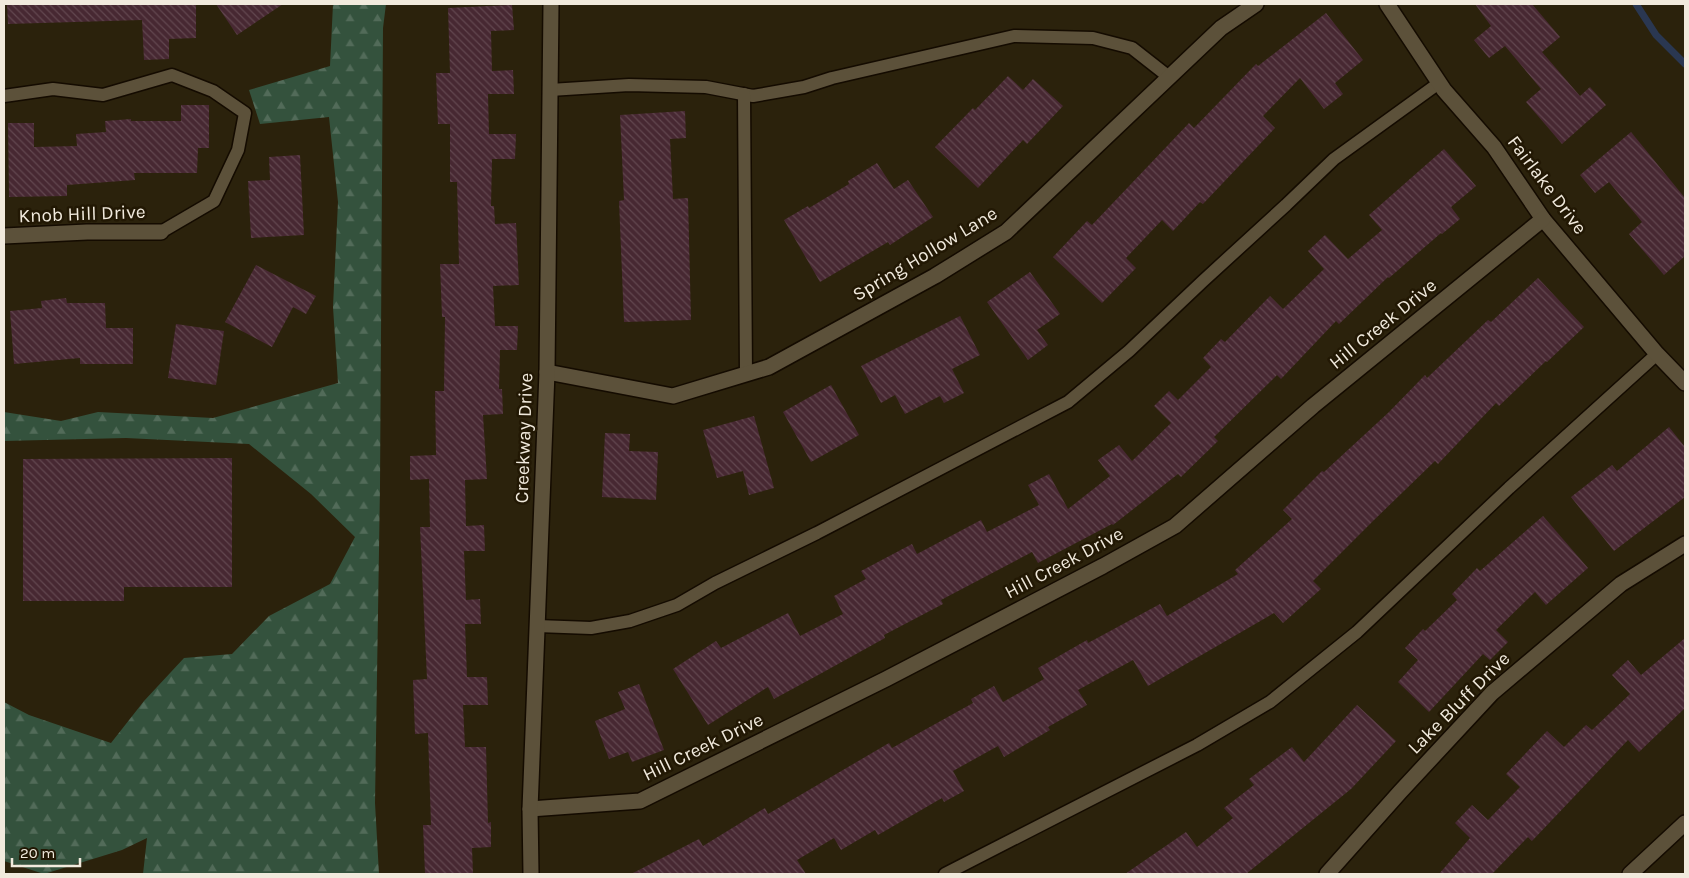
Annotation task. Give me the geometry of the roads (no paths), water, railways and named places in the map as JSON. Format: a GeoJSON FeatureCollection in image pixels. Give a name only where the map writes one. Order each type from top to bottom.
{"type":"FeatureCollection","features":[{"type":"Feature","properties":{"kind":"street","name":"Creekway Drive"},"geometry":{"type":"LineString","coordinates":[[531,874],[530,809],[547,372],[551,4]]}},
{"type":"Feature","properties":{"kind":"street","name":"Spring Hollow Lane"},"geometry":{"type":"LineString","coordinates":[[547,372],[673,396],[769,366],[936,276],[1006,232],[1221,28],[1256,4]]}},
{"type":"Feature","properties":{"kind":"street","name":"Fairlake Drive"},"geometry":{"type":"LineString","coordinates":[[1387,4],[1439,83],[1494,147],[1543,218],[1658,354],[1685,383]]}},
{"type":"Feature","properties":{"kind":"street","name":"Hill Creek Drive"},"geometry":{"type":"LineString","coordinates":[[530,809],[640,801],[1104,566],[1175,526],[1313,406],[1543,218]]}},
{"type":"Feature","properties":{"kind":"street","name":"Knob Hill Drive"},"geometry":{"type":"LineString","coordinates":[[4,236],[87,232],[161,232]]}},
{"type":"Feature","properties":{"kind":"street","name":"Lake Bluff Drive"},"geometry":{"type":"LineString","coordinates":[[1327,874],[1492,693],[1621,584],[1685,544]]}},
{"type":"Feature","properties":{"kind":"street"},"geometry":{"type":"LineString","coordinates":[[1630,874],[1685,823]]}},
{"type":"Feature","properties":{"kind":"lane"},"geometry":{"type":"LineString","coordinates":[[550,90],[629,85],[706,87],[753,96],[804,87],[832,78],[1014,36],[1093,38],[1132,48],[1169,77]]}},
{"type":"Feature","properties":{"kind":"lane"},"geometry":{"type":"LineString","coordinates":[[4,96],[53,89],[103,95],[172,75],[213,91],[244,113],[238,150],[214,201],[161,232]]}},
{"type":"Feature","properties":{"kind":"lane"},"geometry":{"type":"LineString","coordinates":[[537,626],[591,628],[630,622],[677,605],[715,583],[817,533],[1068,402],[1129,351],[1202,280],[1279,212],[1334,159],[1439,83]]}},
{"type":"Feature","properties":{"kind":"lane"},"geometry":{"type":"LineString","coordinates":[[744,94],[746,374]]}},
{"type":"Feature","properties":{"kind":"lane"},"geometry":{"type":"LineString","coordinates":[[945,874],[1197,745],[1270,702],[1357,632],[1509,488],[1658,354]]}},
{"type":"Feature","properties":{"kind":"waterway"},"geometry":{"type":"LineString","coordinates":[[1636,4],[1656,35],[1685,64]]}}]}
